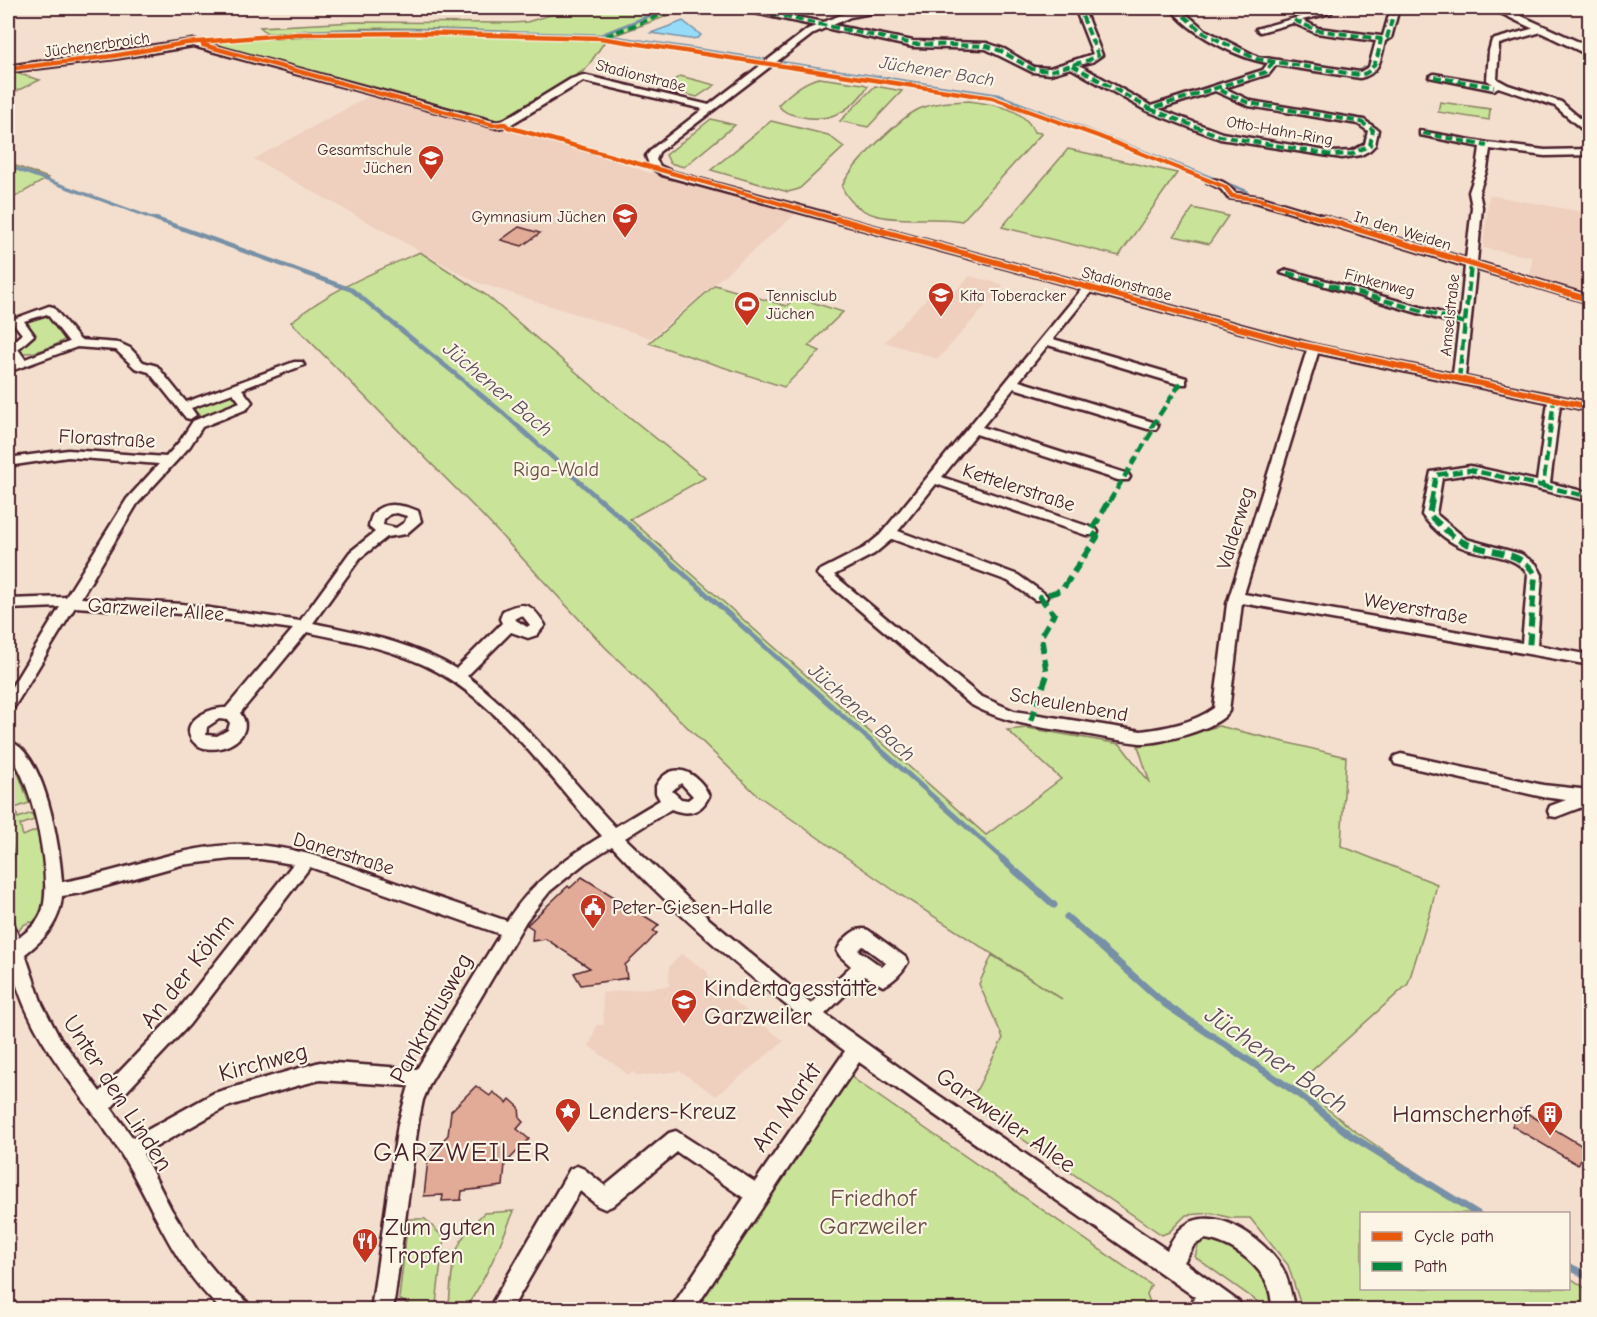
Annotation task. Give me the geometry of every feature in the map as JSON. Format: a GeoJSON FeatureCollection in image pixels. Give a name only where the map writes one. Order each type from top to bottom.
{"type":"FeatureCollection","features":[{"type":"Feature","properties":{"kind":"main road"},"geometry":{"type":"LineString","coordinates":[[1496,8],[1590,52]]}},
{"type":"Feature","properties":{"kind":"street"},"geometry":{"type":"LineString","coordinates":[[751,8],[748,9],[914,44],[987,45],[1032,69],[1050,71],[1094,58],[1098,53],[1079,8]]}},
{"type":"Feature","properties":{"kind":"street"},"geometry":{"type":"LineString","coordinates":[[709,108],[771,60],[823,24],[848,15],[888,8]]}},
{"type":"Feature","properties":{"kind":"street"},"geometry":{"type":"LineString","coordinates":[[1176,8],[1205,34],[1253,57],[1273,62],[1366,75],[1372,70],[1381,39]]}},
{"type":"Feature","properties":{"kind":"street"},"geometry":{"type":"LineString","coordinates":[[1294,20],[1316,30],[1381,39],[1387,38],[1395,8]]}},
{"type":"Feature","properties":{"kind":"street"},"geometry":{"type":"LineString","coordinates":[[1260,29],[1328,11]]}},
{"type":"Feature","properties":{"kind":"street"},"geometry":{"type":"LineString","coordinates":[[1494,88],[1492,58],[1495,42],[1542,29]]}},
{"type":"Feature","properties":{"kind":"street","name":"Jüchenerbroich"},"geometry":{"type":"LineString","coordinates":[[8,69],[191,43],[493,125],[506,124]]}},
{"type":"Feature","properties":{"kind":"street"},"geometry":{"type":"LineString","coordinates":[[1072,65],[1150,109],[1266,72],[1273,62]]}},
{"type":"Feature","properties":{"kind":"street"},"geometry":{"type":"LineString","coordinates":[[1434,77],[1494,88],[1561,105],[1590,133]]}},
{"type":"Feature","properties":{"kind":"street","name":"Stadionstraße"},"geometry":{"type":"LineString","coordinates":[[506,124],[574,81],[583,78],[709,108]]}},
{"type":"Feature","properties":{"kind":"street","name":"Otto-Hahn-Ring"},"geometry":{"type":"LineString","coordinates":[[1150,109],[1220,136],[1332,155],[1355,153],[1370,146],[1373,131],[1364,123],[1244,102],[1215,88]]}},
{"type":"Feature","properties":{"kind":"street","name":"Stadionstraße"},"geometry":{"type":"LineString","coordinates":[[709,108],[652,154],[652,163],[661,171],[1313,348],[1590,407]]}},
{"type":"Feature","properties":{"kind":"street"},"geometry":{"type":"LineString","coordinates":[[1423,133],[1487,146],[1545,153],[1590,152]]}},
{"type":"Feature","properties":{"kind":"street","name":"Amselstraße"},"geometry":{"type":"LineString","coordinates":[[1459,379],[1478,207],[1473,201],[1484,149],[1487,146]]}},
{"type":"Feature","properties":{"kind":"street","name":"In den Weiden"},"geometry":{"type":"LineString","coordinates":[[1212,182],[1225,187],[1232,196],[1257,199],[1590,300]]}},
{"type":"Feature","properties":{"kind":"street","name":"Finkenweg"},"geometry":{"type":"LineString","coordinates":[[1287,273],[1465,322]]}},
{"type":"Feature","properties":{"kind":"street","name":"Kettelerstraße"},"geometry":{"type":"LineString","coordinates":[[824,574],[869,550],[890,533],[1089,287]]}},
{"type":"Feature","properties":{"kind":"street"},"geometry":{"type":"LineString","coordinates":[[22,364],[11,349],[27,335],[17,320],[49,309],[76,343]]}},
{"type":"Feature","properties":{"kind":"street"},"geometry":{"type":"LineString","coordinates":[[1046,341],[1182,381]]}},
{"type":"Feature","properties":{"kind":"street"},"geometry":{"type":"LineString","coordinates":[[8,369],[76,343],[93,343],[125,349],[139,365],[153,369],[196,424]]}},
{"type":"Feature","properties":{"kind":"street","name":"Valderweg"},"geometry":{"type":"LineString","coordinates":[[1210,718],[1221,711],[1236,597],[1313,348]]}},
{"type":"Feature","properties":{"kind":"street"},"geometry":{"type":"LineString","coordinates":[[184,407],[298,364]]}},
{"type":"Feature","properties":{"kind":"street"},"geometry":{"type":"LineString","coordinates":[[1011,383],[1152,426]]}},
{"type":"Feature","properties":{"kind":"street"},"geometry":{"type":"LineString","coordinates":[[8,705],[128,509],[192,434],[196,424],[243,406],[246,402],[235,388]]}},
{"type":"Feature","properties":{"kind":"street"},"geometry":{"type":"LineString","coordinates":[[1543,486],[1554,400]]}},
{"type":"Feature","properties":{"kind":"street"},"geometry":{"type":"LineString","coordinates":[[974,429],[1123,477]]}},
{"type":"Feature","properties":{"kind":"street","name":"Florastraße"},"geometry":{"type":"LineString","coordinates":[[8,462],[45,454],[84,453],[168,461]]}},
{"type":"Feature","properties":{"kind":"street"},"geometry":{"type":"LineString","coordinates":[[1529,649],[1535,575],[1532,568],[1516,558],[1464,544],[1429,515],[1436,475],[1470,470],[1590,497]]}},
{"type":"Feature","properties":{"kind":"street","name":"Kettelerstraße"},"geometry":{"type":"LineString","coordinates":[[934,479],[1091,531]]}},
{"type":"Feature","properties":{"kind":"street"},"geometry":{"type":"LineString","coordinates":[[230,714],[303,627],[355,555],[384,532]]}},
{"type":"Feature","properties":{"kind":"street"},"geometry":{"type":"LineString","coordinates":[[890,533],[1013,578],[1040,597]]}},
{"type":"Feature","properties":{"kind":"street","name":"Scheulenbend"},"geometry":{"type":"LineString","coordinates":[[824,574],[975,700],[997,712],[1031,721],[1131,737],[1158,734],[1210,718]]}},
{"type":"Feature","properties":{"kind":"street","name":"Weyerstraße"},"geometry":{"type":"LineString","coordinates":[[1236,597],[1590,660]]}},
{"type":"Feature","properties":{"kind":"street","name":"Garzweiler Allee"},"geometry":{"type":"LineString","coordinates":[[8,604],[70,603],[188,609],[303,627],[359,638],[397,649],[458,676],[502,716],[613,837],[718,939],[857,1049],[1172,1266],[1205,1301],[1231,1310]]}},
{"type":"Feature","properties":{"kind":"street"},"geometry":{"type":"LineString","coordinates":[[458,676],[510,624]]}},
{"type":"Feature","properties":{"kind":"street"},"geometry":{"type":"LineString","coordinates":[[8,747],[16,752],[25,766],[47,841],[55,890],[51,913],[45,924],[14,952]]}},
{"type":"Feature","properties":{"kind":"street"},"geometry":{"type":"LineString","coordinates":[[1401,760],[1556,793],[1590,797]]}},
{"type":"Feature","properties":{"kind":"street"},"geometry":{"type":"LineString","coordinates":[[1556,811],[1590,797]]}},
{"type":"Feature","properties":{"kind":"street"},"geometry":{"type":"LineString","coordinates":[[613,837],[671,801]]}},
{"type":"Feature","properties":{"kind":"street","name":"Pankratiusweg"},"geometry":{"type":"LineString","coordinates":[[382,1310],[406,1134],[413,1101],[422,1078],[511,930],[533,898],[553,878],[613,837]]}},
{"type":"Feature","properties":{"kind":"street","name":"Danerstraße"},"geometry":{"type":"LineString","coordinates":[[55,890],[81,886],[154,864],[200,855],[246,851],[306,859],[511,930]]}},
{"type":"Feature","properties":{"kind":"street","name":"An der Köhm"},"geometry":{"type":"LineString","coordinates":[[99,1106],[137,1071],[177,1028],[306,859]]}},
{"type":"Feature","properties":{"kind":"street","name":"Unter den Linden"},"geometry":{"type":"LineString","coordinates":[[8,931],[41,1024],[62,1058],[130,1150],[164,1216],[190,1257],[214,1288],[239,1310]]}},
{"type":"Feature","properties":{"kind":"street"},"geometry":{"type":"LineString","coordinates":[[812,1015],[864,964]]}},
{"type":"Feature","properties":{"kind":"street","name":"Am Markt"},"geometry":{"type":"LineString","coordinates":[[681,1310],[857,1049]]}},
{"type":"Feature","properties":{"kind":"street","name":"Kirchweg"},"geometry":{"type":"LineString","coordinates":[[130,1150],[221,1099],[309,1073],[343,1071],[422,1078]]}},
{"type":"Feature","properties":{"kind":"street"},"geometry":{"type":"LineString","coordinates":[[499,1310],[577,1176],[605,1199],[676,1140],[757,1195]]}},
{"type":"Feature","properties":{"kind":"street"},"geometry":{"type":"LineString","coordinates":[[1172,1266],[1185,1241],[1194,1231],[1207,1228],[1221,1232],[1253,1251],[1268,1265],[1277,1281],[1284,1310]]}},
{"type":"Feature","properties":{"kind":"shaded area"},"geometry":{"type":"Polygon","coordinates":[[[373,94],[797,213],[651,338],[476,282],[254,159],[373,94]]]}},
{"type":"Feature","properties":{"kind":"shaded area"},"geometry":{"type":"Polygon","coordinates":[[[1489,195],[1589,213],[1589,292],[1530,276],[1532,257],[1483,248],[1489,195]]]}},
{"type":"Feature","properties":{"kind":"shaded area","name":"Kita Toberacker"},"geometry":{"type":"Polygon","coordinates":[[[970,276],[1004,285],[938,359],[885,342],[935,289],[953,294],[970,276]]]}},
{"type":"Feature","properties":{"kind":"shaded area","name":"Kindertagesstätte Garzweiler"},"geometry":{"type":"Polygon","coordinates":[[[681,954],[707,971],[710,982],[784,1041],[716,1096],[680,1071],[638,1076],[633,1072],[629,1075],[589,1046],[597,1025],[604,1025],[602,993],[669,986],[669,967],[681,954]]]}},
{"type":"Feature","properties":{"kind":"green space"},"geometry":{"type":"Polygon","coordinates":[[[573,8],[689,8],[618,34],[601,35],[591,39],[605,41],[586,69],[503,122],[492,123],[206,45],[209,42],[397,33],[541,38],[506,31],[419,28],[267,33],[260,27],[355,22],[512,23],[527,22],[573,8]]]}},
{"type":"Feature","properties":{"kind":"green space"},"geometry":{"type":"Polygon","coordinates":[[[8,71],[12,72],[40,80],[8,95],[8,71]]]}},
{"type":"Feature","properties":{"kind":"green space"},"geometry":{"type":"Polygon","coordinates":[[[680,76],[715,85],[697,97],[663,88],[680,76]]]}},
{"type":"Feature","properties":{"kind":"green space"},"geometry":{"type":"Polygon","coordinates":[[[819,78],[868,86],[847,109],[829,117],[798,116],[786,112],[778,105],[802,85],[819,78]]]}},
{"type":"Feature","properties":{"kind":"green space"},"geometry":{"type":"Polygon","coordinates":[[[875,86],[902,91],[868,127],[840,121],[875,86]]]}},
{"type":"Feature","properties":{"kind":"green space"},"geometry":{"type":"Polygon","coordinates":[[[969,101],[1006,108],[1023,117],[1034,132],[1042,133],[962,221],[896,219],[864,211],[852,202],[842,187],[846,179],[864,156],[900,122],[925,107],[969,101]]]}},
{"type":"Feature","properties":{"kind":"green space"},"geometry":{"type":"Polygon","coordinates":[[[1440,102],[1490,109],[1489,120],[1438,112],[1440,102]]]}},
{"type":"Feature","properties":{"kind":"green space"},"geometry":{"type":"Polygon","coordinates":[[[711,119],[735,125],[684,167],[670,163],[666,155],[711,119]]]}},
{"type":"Feature","properties":{"kind":"green space"},"geometry":{"type":"Polygon","coordinates":[[[771,121],[828,135],[844,147],[799,189],[788,192],[711,170],[771,121]]]}},
{"type":"Feature","properties":{"kind":"green space"},"geometry":{"type":"Polygon","coordinates":[[[1068,149],[1177,173],[1119,256],[1002,227],[1068,149]]]}},
{"type":"Feature","properties":{"kind":"green space"},"geometry":{"type":"Polygon","coordinates":[[[8,163],[48,178],[8,201],[8,163]]]}},
{"type":"Feature","properties":{"kind":"green space"},"geometry":{"type":"Polygon","coordinates":[[[1193,208],[1228,216],[1209,244],[1174,236],[1193,208]]]}},
{"type":"Feature","properties":{"kind":"green space","name":"Riga-Wald"},"geometry":{"type":"Polygon","coordinates":[[[420,252],[486,295],[611,402],[705,478],[630,519],[986,835],[1061,779],[1007,730],[1027,728],[1120,744],[1150,783],[1138,746],[1219,726],[1346,757],[1341,846],[1437,884],[1408,984],[1297,1084],[1352,1129],[1475,1212],[1360,1212],[1360,1290],[1570,1290],[1570,1278],[1589,1291],[1589,1309],[1302,1309],[1288,1265],[1250,1218],[1231,1218],[1212,1213],[1186,1215],[1169,1232],[1162,1235],[970,1103],[1003,1038],[979,984],[992,955],[1062,999],[899,894],[757,795],[605,647],[483,516],[291,322],[321,300],[369,274],[420,252]]]}},
{"type":"Feature","properties":{"kind":"green space","name":"Tennisclub Jüchen"},"geometry":{"type":"Polygon","coordinates":[[[715,285],[786,306],[796,297],[843,312],[808,346],[820,351],[784,387],[649,343],[715,285]]]}},
{"type":"Feature","properties":{"kind":"green space"},"geometry":{"type":"Polygon","coordinates":[[[42,315],[49,316],[67,337],[44,349],[30,353],[19,352],[18,344],[34,337],[27,322],[42,315]]]}},
{"type":"Feature","properties":{"kind":"green space"},"geometry":{"type":"Polygon","coordinates":[[[229,394],[234,395],[239,403],[208,416],[200,416],[194,410],[198,405],[229,394]]]}},
{"type":"Feature","properties":{"kind":"green space"},"geometry":{"type":"Polygon","coordinates":[[[8,756],[16,767],[29,803],[15,808],[18,818],[32,813],[34,820],[20,825],[23,836],[37,830],[44,877],[44,901],[39,924],[30,922],[23,925],[18,932],[8,895],[8,859],[14,857],[11,842],[8,843],[8,756]]]}},
{"type":"Feature","properties":{"kind":"green space","name":"Friedhof Garzweiler"},"geometry":{"type":"Polygon","coordinates":[[[851,1077],[1151,1285],[1147,1294],[1151,1306],[1156,1309],[685,1310],[762,1198],[851,1077]]]}},
{"type":"Feature","properties":{"kind":"green space"},"geometry":{"type":"Polygon","coordinates":[[[514,1211],[492,1262],[473,1298],[465,1309],[452,1309],[449,1304],[453,1265],[459,1244],[465,1234],[484,1213],[514,1211]]]}},
{"type":"Feature","properties":{"kind":"green space"},"geometry":{"type":"Polygon","coordinates":[[[408,1219],[425,1219],[444,1238],[436,1304],[431,1309],[417,1309],[399,1299],[408,1219]]]}},
{"type":"Feature","properties":{"kind":"green space"},"geometry":{"type":"Polygon","coordinates":[[[1210,1239],[1229,1248],[1260,1272],[1270,1291],[1274,1309],[1268,1309],[1195,1257],[1199,1242],[1210,1239]]]}},
{"type":"Feature","properties":{"kind":"water"},"geometry":{"type":"Polygon","coordinates":[[[683,21],[701,35],[690,39],[651,33],[683,21]]]}},
{"type":"Feature","properties":{"kind":"building"},"geometry":{"type":"Polygon","coordinates":[[[519,227],[540,233],[522,246],[501,240],[519,227]]]}},
{"type":"Feature","properties":{"kind":"building","name":"Peter-Giesen-Halle"},"geometry":{"type":"Polygon","coordinates":[[[582,877],[659,925],[653,931],[657,933],[625,965],[627,978],[581,985],[574,973],[590,968],[546,939],[532,941],[533,929],[527,925],[568,886],[570,888],[582,877]]]}},
{"type":"Feature","properties":{"kind":"building"},"geometry":{"type":"Polygon","coordinates":[[[476,1086],[490,1096],[493,1092],[507,1103],[510,1099],[519,1107],[520,1119],[523,1122],[517,1129],[529,1139],[505,1164],[503,1186],[462,1191],[461,1200],[442,1201],[443,1195],[424,1196],[428,1159],[448,1135],[451,1111],[476,1086]]]}},
{"type":"Feature","properties":{"kind":"building","name":"Hamscherhof"},"geometry":{"type":"Polygon","coordinates":[[[1520,1109],[1586,1148],[1578,1165],[1512,1126],[1520,1109]]]}},
{"type":"Feature","properties":{"kind":"waterway"},"geometry":{"type":"LineString","coordinates":[[601,35],[669,8]]}},
{"type":"Feature","properties":{"kind":"waterway","name":"Jüchener Bach"},"geometry":{"type":"LineString","coordinates":[[166,44],[306,31],[422,30],[601,35]]}},
{"type":"Feature","properties":{"kind":"waterway","name":"Jüchener Bach"},"geometry":{"type":"LineString","coordinates":[[609,36],[998,95],[1246,191]]}},
{"type":"Feature","properties":{"kind":"waterway","name":"Jüchener Bach"},"geometry":{"type":"LineString","coordinates":[[8,166],[160,221]]}},
{"type":"Feature","properties":{"kind":"waterway","name":"Jüchener Bach"},"geometry":{"type":"LineString","coordinates":[[156,219],[352,290],[502,412],[602,502]]}},
{"type":"Feature","properties":{"kind":"waterway","name":"Jüchener Bach"},"geometry":{"type":"LineString","coordinates":[[601,500],[1004,860]]}},
{"type":"Feature","properties":{"kind":"waterway","name":"Jüchener Bach"},"geometry":{"type":"LineString","coordinates":[[1002,859],[1054,905]]}},
{"type":"Feature","properties":{"kind":"waterway","name":"Jüchener Bach"},"geometry":{"type":"LineString","coordinates":[[1067,917],[1165,1004],[1297,1093],[1350,1135],[1475,1212]]}},
{"type":"Feature","properties":{"kind":"waterway","name":"Jüchener Bach"},"geometry":{"type":"LineString","coordinates":[[1570,1267],[1590,1277]]}},
{"type":"Feature","properties":{"kind":"marked path"},"geometry":{"type":"LineString","coordinates":[[606,36],[679,8]]}},
{"type":"Feature","properties":{"kind":"marked path"},"geometry":{"type":"LineString","coordinates":[[748,9],[913,44],[987,46],[1001,51],[1032,69],[1050,71],[1089,60],[1098,55],[1079,8]]}},
{"type":"Feature","properties":{"kind":"marked path"},"geometry":{"type":"LineString","coordinates":[[1175,8],[1202,32],[1256,59],[1360,75],[1366,74],[1373,67],[1381,39],[1387,38],[1395,8]]}},
{"type":"Feature","properties":{"kind":"marked path"},"geometry":{"type":"LineString","coordinates":[[1294,20],[1316,30],[1381,39]]}},
{"type":"Feature","properties":{"kind":"marked path"},"geometry":{"type":"LineString","coordinates":[[1072,65],[1150,109],[1266,72],[1273,62]]}},
{"type":"Feature","properties":{"kind":"marked path"},"geometry":{"type":"LineString","coordinates":[[1434,77],[1494,87]]}},
{"type":"Feature","properties":{"kind":"marked path"},"geometry":{"type":"LineString","coordinates":[[1150,109],[1220,136],[1332,155],[1352,154],[1370,145],[1373,130],[1361,122],[1249,103],[1215,88]]}},
{"type":"Feature","properties":{"kind":"marked path"},"geometry":{"type":"LineString","coordinates":[[1423,133],[1487,146]]}},
{"type":"Feature","properties":{"kind":"marked path"},"geometry":{"type":"LineString","coordinates":[[1459,379],[1471,265]]}},
{"type":"Feature","properties":{"kind":"marked path"},"geometry":{"type":"LineString","coordinates":[[1287,273],[1465,323]]}},
{"type":"Feature","properties":{"kind":"marked path"},"geometry":{"type":"LineString","coordinates":[[1031,721],[1047,675],[1041,636],[1054,614],[1040,597],[1062,590],[1097,537],[1091,532],[1153,430],[1152,426],[1182,381]]}},
{"type":"Feature","properties":{"kind":"marked path"},"geometry":{"type":"LineString","coordinates":[[1529,649],[1535,575],[1531,568],[1516,558],[1461,542],[1429,515],[1436,475],[1470,470],[1543,486],[1554,400]]}},
{"type":"Feature","properties":{"kind":"marked path"},"geometry":{"type":"LineString","coordinates":[[1543,486],[1590,497]]}},
{"type":"Feature","properties":{"kind":"cycle path"},"geometry":{"type":"LineString","coordinates":[[8,69],[113,56],[186,43],[298,34],[420,33],[600,38],[992,98],[1098,136],[1225,187],[1232,196],[1257,199],[1590,300]]}},
{"type":"Feature","properties":{"kind":"cycle path"},"geometry":{"type":"LineString","coordinates":[[203,45],[493,125],[505,124],[508,127],[669,174],[1297,344],[1590,407]]}},
{"type":"Feature","properties":{"kind":"place","name":"Gesamtschule Jüchen"},"geometry":{"type":"Point","coordinates":[431,181]}},
{"type":"Feature","properties":{"kind":"place","name":"Gymnasium Jüchen"},"geometry":{"type":"Point","coordinates":[625,239]}},
{"type":"Feature","properties":{"kind":"place","name":"Kita Toberacker"},"geometry":{"type":"Point","coordinates":[941,318]}},
{"type":"Feature","properties":{"kind":"place","name":"Tennisclub Jüchen"},"geometry":{"type":"Point","coordinates":[747,327]}},
{"type":"Feature","properties":{"kind":"place","name":"Peter-Giesen-Halle"},"geometry":{"type":"Point","coordinates":[593,930]}},
{"type":"Feature","properties":{"kind":"place","name":"Kindertagesstätte Garzweiler"},"geometry":{"type":"Point","coordinates":[684,1025]}},
{"type":"Feature","properties":{"kind":"place","name":"Lenders-Kreuz"},"geometry":{"type":"Point","coordinates":[568,1134]}},
{"type":"Feature","properties":{"kind":"place","name":"Hamscherhof"},"geometry":{"type":"Point","coordinates":[1550,1137]}},
{"type":"Feature","properties":{"kind":"place","name":"Zum guten Tropfen"},"geometry":{"type":"Point","coordinates":[365,1264]}},
{"type":"Feature","properties":{"kind":"district","name":"GARZWEILER"},"geometry":{"type":"Point","coordinates":[462,1152]}}]}
